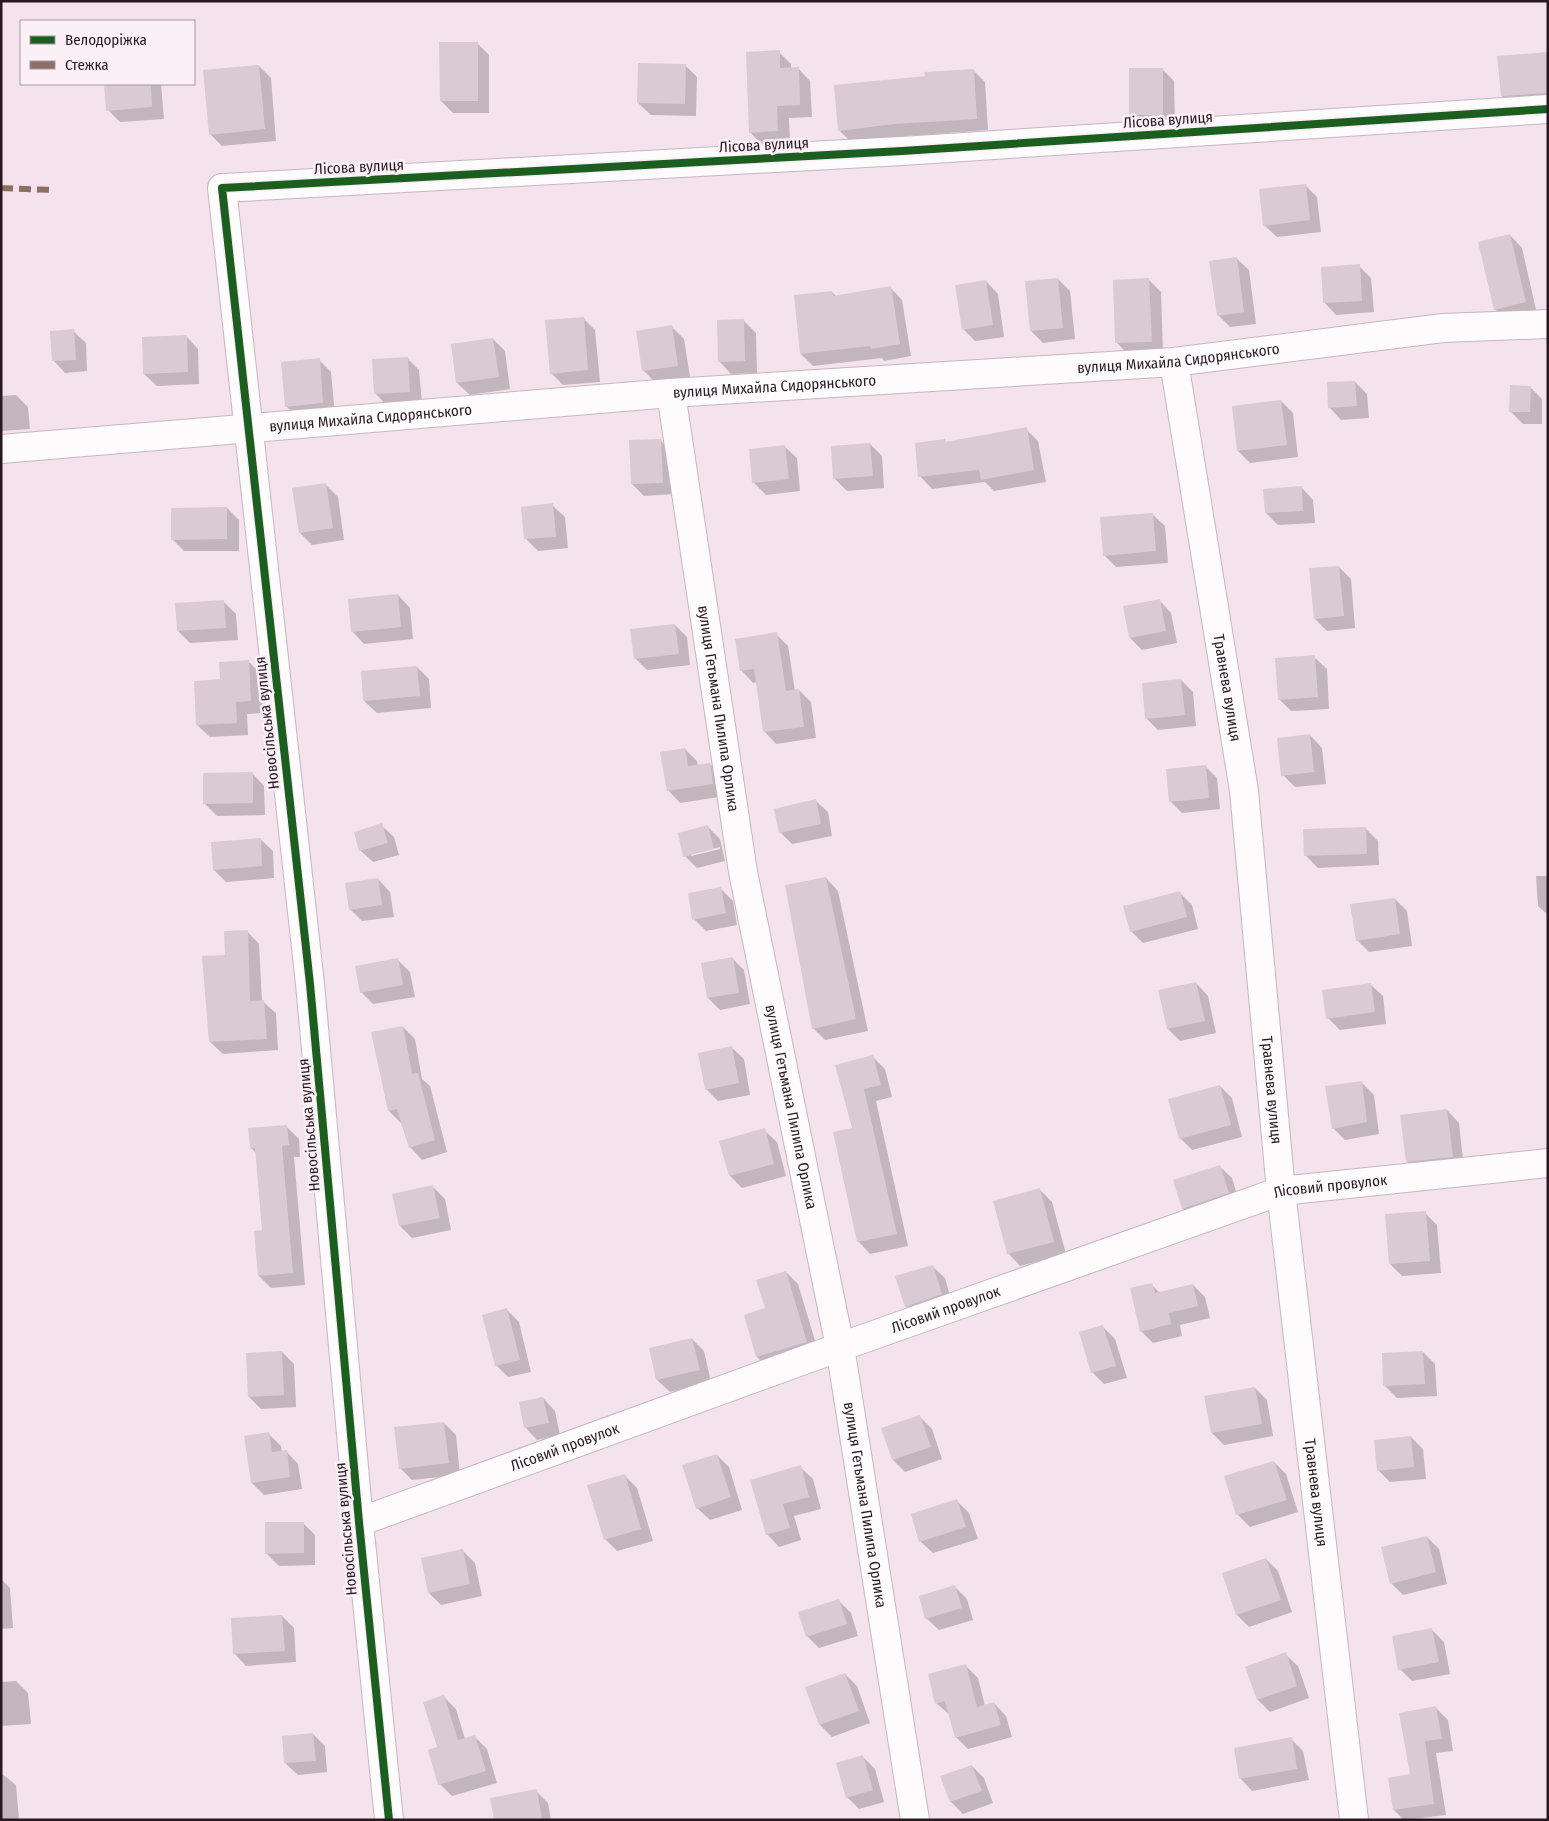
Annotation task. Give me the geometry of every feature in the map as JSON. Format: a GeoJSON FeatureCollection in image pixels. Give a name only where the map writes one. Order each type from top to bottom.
{"type":"FeatureCollection","features":[{"type":"Feature","properties":{"kind":"street","name":"Лісова вулиця"},"geometry":{"type":"LineString","coordinates":[[247,429],[222,188],[892,152],[1548,109]]}},
{"type":"Feature","properties":{"kind":"street","name":"вулиця Михайла Сидорянського"},"geometry":{"type":"LineString","coordinates":[[1,449],[671,393],[1174,362],[1443,328],[1548,324]]}},
{"type":"Feature","properties":{"kind":"street","name":"Травнева вулиця"},"geometry":{"type":"LineString","coordinates":[[1174,362],[1244,791],[1281,1191],[1354,1820]]}},
{"type":"Feature","properties":{"kind":"street","name":"вулиця Гетьмана Пилипа Орлика"},"geometry":{"type":"LineString","coordinates":[[671,393],[743,872],[840,1347],[915,1820]]}},
{"type":"Feature","properties":{"kind":"street","name":"Новосільська вулиця"},"geometry":{"type":"LineString","coordinates":[[247,429],[310,984],[359,1522],[389,1820]]}},
{"type":"Feature","properties":{"kind":"street","name":"Лісовий провулок"},"geometry":{"type":"LineString","coordinates":[[359,1522],[840,1347],[1281,1191],[1548,1163]]}},
{"type":"Feature","properties":{"kind":"building"},"geometry":{"type":"Polygon","coordinates":[[[439,42],[478,42],[478,101],[440,101],[439,42]]]}},
{"type":"Feature","properties":{"kind":"building"},"geometry":{"type":"Polygon","coordinates":[[[780,50],[780,68],[799,67],[800,105],[777,106],[778,131],[749,133],[746,52],[780,50]]]}},
{"type":"Feature","properties":{"kind":"building"},"geometry":{"type":"Polygon","coordinates":[[[1548,52],[1548,93],[1501,96],[1497,56],[1548,52]]]}},
{"type":"Feature","properties":{"kind":"building"},"geometry":{"type":"Polygon","coordinates":[[[638,63],[686,64],[685,104],[637,103],[638,63]]]}},
{"type":"Feature","properties":{"kind":"building"},"geometry":{"type":"Polygon","coordinates":[[[259,65],[265,129],[209,135],[203,70],[259,65]]]}},
{"type":"Feature","properties":{"kind":"building"},"geometry":{"type":"Polygon","coordinates":[[[1129,68],[1163,68],[1163,115],[1129,115],[1129,68]]]}},
{"type":"Feature","properties":{"kind":"building"},"geometry":{"type":"Polygon","coordinates":[[[974,69],[977,119],[894,124],[838,131],[834,85],[925,76],[924,72],[974,69]]]}},
{"type":"Feature","properties":{"kind":"building"},"geometry":{"type":"Polygon","coordinates":[[[104,85],[151,85],[152,107],[106,111],[104,85]]]}},
{"type":"Feature","properties":{"kind":"building"},"geometry":{"type":"Polygon","coordinates":[[[1306,184],[1310,220],[1263,226],[1259,189],[1306,184]]]}},
{"type":"Feature","properties":{"kind":"building"},"geometry":{"type":"Polygon","coordinates":[[[1510,234],[1526,302],[1494,310],[1478,242],[1510,234]]]}},
{"type":"Feature","properties":{"kind":"building"},"geometry":{"type":"Polygon","coordinates":[[[1237,257],[1244,312],[1217,316],[1209,261],[1237,257]]]}},
{"type":"Feature","properties":{"kind":"building"},"geometry":{"type":"Polygon","coordinates":[[[1360,264],[1362,301],[1323,303],[1321,267],[1360,264]]]}},
{"type":"Feature","properties":{"kind":"building"},"geometry":{"type":"Polygon","coordinates":[[[1058,278],[1063,328],[1030,331],[1025,281],[1058,278]]]}},
{"type":"Feature","properties":{"kind":"building"},"geometry":{"type":"Polygon","coordinates":[[[1149,278],[1152,342],[1115,343],[1113,280],[1149,278]]]}},
{"type":"Feature","properties":{"kind":"building"},"geometry":{"type":"Polygon","coordinates":[[[986,280],[993,325],[962,330],[955,285],[986,280]]]}},
{"type":"Feature","properties":{"kind":"building"},"geometry":{"type":"Polygon","coordinates":[[[891,286],[900,344],[871,349],[870,346],[800,354],[794,295],[832,291],[833,296],[891,286]]]}},
{"type":"Feature","properties":{"kind":"building"},"geometry":{"type":"Polygon","coordinates":[[[584,317],[588,370],[550,374],[545,320],[584,317]]]}},
{"type":"Feature","properties":{"kind":"building"},"geometry":{"type":"Polygon","coordinates":[[[744,319],[745,361],[718,362],[717,320],[744,319]]]}},
{"type":"Feature","properties":{"kind":"building"},"geometry":{"type":"Polygon","coordinates":[[[672,325],[678,366],[642,371],[636,331],[672,325]]]}},
{"type":"Feature","properties":{"kind":"building"},"geometry":{"type":"Polygon","coordinates":[[[74,329],[76,360],[52,361],[50,331],[74,329]]]}},
{"type":"Feature","properties":{"kind":"building"},"geometry":{"type":"Polygon","coordinates":[[[187,335],[188,372],[143,374],[142,337],[187,335]]]}},
{"type":"Feature","properties":{"kind":"building"},"geometry":{"type":"Polygon","coordinates":[[[493,338],[499,377],[456,383],[451,344],[493,338]]]}},
{"type":"Feature","properties":{"kind":"building"},"geometry":{"type":"Polygon","coordinates":[[[408,357],[410,392],[374,394],[372,359],[408,357]]]}},
{"type":"Feature","properties":{"kind":"building"},"geometry":{"type":"Polygon","coordinates":[[[320,358],[323,403],[285,407],[281,362],[320,358]]]}},
{"type":"Feature","properties":{"kind":"building"},"geometry":{"type":"Polygon","coordinates":[[[1355,381],[1357,406],[1328,408],[1327,382],[1355,381]]]}},
{"type":"Feature","properties":{"kind":"building"},"geometry":{"type":"Polygon","coordinates":[[[1510,385],[1531,386],[1530,412],[1509,412],[1510,385]]]}},
{"type":"Feature","properties":{"kind":"building"},"geometry":{"type":"Polygon","coordinates":[[[1281,400],[1287,445],[1237,451],[1232,406],[1281,400]]]}},
{"type":"Feature","properties":{"kind":"building"},"geometry":{"type":"Polygon","coordinates":[[[1027,427],[1034,470],[981,480],[979,470],[918,477],[915,443],[945,439],[945,442],[1027,427]]]}},
{"type":"Feature","properties":{"kind":"building"},"geometry":{"type":"Polygon","coordinates":[[[661,439],[663,483],[631,484],[629,440],[661,439]]]}},
{"type":"Feature","properties":{"kind":"building"},"geometry":{"type":"Polygon","coordinates":[[[870,443],[873,476],[833,479],[831,446],[870,443]]]}},
{"type":"Feature","properties":{"kind":"building"},"geometry":{"type":"Polygon","coordinates":[[[785,445],[789,479],[752,483],[749,449],[785,445]]]}},
{"type":"Feature","properties":{"kind":"building"},"geometry":{"type":"Polygon","coordinates":[[[326,483],[333,528],[299,533],[292,488],[326,483]]]}},
{"type":"Feature","properties":{"kind":"building"},"geometry":{"type":"Polygon","coordinates":[[[1302,486],[1303,511],[1265,513],[1263,489],[1302,486]]]}},
{"type":"Feature","properties":{"kind":"building"},"geometry":{"type":"Polygon","coordinates":[[[553,503],[556,537],[524,539],[521,507],[553,503]]]}},
{"type":"Feature","properties":{"kind":"building"},"geometry":{"type":"Polygon","coordinates":[[[227,507],[227,539],[171,540],[171,508],[227,507]]]}},
{"type":"Feature","properties":{"kind":"building"},"geometry":{"type":"Polygon","coordinates":[[[1153,513],[1156,551],[1103,556],[1100,517],[1153,513]]]}},
{"type":"Feature","properties":{"kind":"building"},"geometry":{"type":"Polygon","coordinates":[[[1339,566],[1344,616],[1314,619],[1309,568],[1339,566]]]}},
{"type":"Feature","properties":{"kind":"building"},"geometry":{"type":"Polygon","coordinates":[[[398,594],[401,627],[351,632],[348,599],[398,594]]]}},
{"type":"Feature","properties":{"kind":"building"},"geometry":{"type":"Polygon","coordinates":[[[1160,599],[1166,631],[1129,638],[1123,606],[1160,599]]]}},
{"type":"Feature","properties":{"kind":"building"},"geometry":{"type":"Polygon","coordinates":[[[224,600],[226,628],[177,631],[175,603],[224,600]]]}},
{"type":"Feature","properties":{"kind":"building"},"geometry":{"type":"Polygon","coordinates":[[[675,624],[679,654],[634,659],[630,629],[675,624]]]}},
{"type":"Feature","properties":{"kind":"building"},"geometry":{"type":"Polygon","coordinates":[[[777,632],[786,691],[799,689],[804,727],[763,732],[754,669],[740,671],[735,639],[777,632]]]}},
{"type":"Feature","properties":{"kind":"building"},"geometry":{"type":"Polygon","coordinates":[[[1315,655],[1318,697],[1278,700],[1275,658],[1315,655]]]}},
{"type":"Feature","properties":{"kind":"building"},"geometry":{"type":"Polygon","coordinates":[[[249,660],[251,701],[236,702],[237,723],[196,725],[194,681],[220,679],[219,662],[249,660]]]}},
{"type":"Feature","properties":{"kind":"building"},"geometry":{"type":"Polygon","coordinates":[[[417,666],[420,696],[363,701],[361,671],[417,666]]]}},
{"type":"Feature","properties":{"kind":"building"},"geometry":{"type":"Polygon","coordinates":[[[1181,679],[1185,715],[1145,719],[1142,683],[1181,679]]]}},
{"type":"Feature","properties":{"kind":"building"},"geometry":{"type":"Polygon","coordinates":[[[1310,734],[1314,772],[1281,776],[1277,738],[1310,734]]]}},
{"type":"Feature","properties":{"kind":"building"},"geometry":{"type":"Polygon","coordinates":[[[685,748],[688,766],[710,763],[713,784],[667,791],[660,752],[685,748]]]}},
{"type":"Feature","properties":{"kind":"building"},"geometry":{"type":"Polygon","coordinates":[[[1206,765],[1209,798],[1169,802],[1166,769],[1206,765]]]}},
{"type":"Feature","properties":{"kind":"building"},"geometry":{"type":"Polygon","coordinates":[[[253,772],[253,803],[203,804],[203,773],[253,772]]]}},
{"type":"Feature","properties":{"kind":"building"},"geometry":{"type":"Polygon","coordinates":[[[816,799],[821,824],[779,833],[774,809],[816,799]]]}},
{"type":"Feature","properties":{"kind":"building"},"geometry":{"type":"Polygon","coordinates":[[[382,823],[388,843],[359,851],[354,832],[382,823]]]}},
{"type":"Feature","properties":{"kind":"building"},"geometry":{"type":"Polygon","coordinates":[[[708,825],[714,849],[683,857],[678,833],[708,825]]]}},
{"type":"Feature","properties":{"kind":"building"},"geometry":{"type":"Polygon","coordinates":[[[1366,827],[1367,854],[1304,856],[1303,829],[1366,827]]]}},
{"type":"Feature","properties":{"kind":"building"},"geometry":{"type":"Polygon","coordinates":[[[261,838],[262,866],[213,870],[211,842],[261,838]]]}},
{"type":"Feature","properties":{"kind":"building"},"geometry":{"type":"Polygon","coordinates":[[[826,877],[856,1019],[812,1029],[785,885],[826,877]]]}},
{"type":"Feature","properties":{"kind":"building"},"geometry":{"type":"Polygon","coordinates":[[[378,878],[382,905],[349,910],[345,883],[378,878]]]}},
{"type":"Feature","properties":{"kind":"building"},"geometry":{"type":"Polygon","coordinates":[[[721,887],[726,913],[692,920],[688,893],[721,887]]]}},
{"type":"Feature","properties":{"kind":"building"},"geometry":{"type":"Polygon","coordinates":[[[1180,891],[1187,917],[1130,932],[1123,906],[1180,891]]]}},
{"type":"Feature","properties":{"kind":"building"},"geometry":{"type":"Polygon","coordinates":[[[1395,898],[1400,934],[1356,941],[1350,904],[1395,898]]]}},
{"type":"Feature","properties":{"kind":"building"},"geometry":{"type":"Polygon","coordinates":[[[248,930],[250,1001],[264,1000],[267,1039],[209,1042],[202,956],[225,955],[224,931],[248,930]]]}},
{"type":"Feature","properties":{"kind":"building"},"geometry":{"type":"Polygon","coordinates":[[[733,957],[739,993],[707,998],[701,963],[733,957]]]}},
{"type":"Feature","properties":{"kind":"building"},"geometry":{"type":"Polygon","coordinates":[[[398,958],[403,985],[360,993],[355,966],[398,958]]]}},
{"type":"Feature","properties":{"kind":"building"},"geometry":{"type":"Polygon","coordinates":[[[1196,982],[1205,1021],[1167,1029],[1158,990],[1196,982]]]}},
{"type":"Feature","properties":{"kind":"building"},"geometry":{"type":"Polygon","coordinates":[[[1371,983],[1375,1012],[1326,1019],[1322,990],[1371,983]]]}},
{"type":"Feature","properties":{"kind":"building"},"geometry":{"type":"Polygon","coordinates":[[[403,1026],[412,1074],[418,1073],[435,1140],[409,1148],[397,1109],[388,1111],[371,1032],[403,1026]]]}},
{"type":"Feature","properties":{"kind":"building"},"geometry":{"type":"Polygon","coordinates":[[[732,1046],[739,1083],[705,1090],[698,1053],[732,1046]]]}},
{"type":"Feature","properties":{"kind":"building"},"geometry":{"type":"Polygon","coordinates":[[[873,1055],[881,1085],[864,1089],[897,1234],[857,1242],[833,1132],[852,1128],[835,1065],[873,1055]]]}},
{"type":"Feature","properties":{"kind":"building"},"geometry":{"type":"Polygon","coordinates":[[[1362,1081],[1367,1122],[1332,1129],[1325,1086],[1362,1081]]]}},
{"type":"Feature","properties":{"kind":"building"},"geometry":{"type":"Polygon","coordinates":[[[1220,1085],[1231,1125],[1179,1139],[1168,1099],[1220,1085]]]}},
{"type":"Feature","properties":{"kind":"building"},"geometry":{"type":"Polygon","coordinates":[[[1447,1109],[1453,1157],[1406,1162],[1400,1115],[1447,1109]]]}},
{"type":"Feature","properties":{"kind":"building"},"geometry":{"type":"Polygon","coordinates":[[[287,1125],[289,1145],[282,1146],[293,1273],[258,1276],[254,1231],[262,1230],[255,1148],[250,1148],[248,1128],[287,1125]]]}},
{"type":"Feature","properties":{"kind":"building"},"geometry":{"type":"Polygon","coordinates":[[[765,1128],[774,1164],[729,1176],[719,1141],[765,1128]]]}},
{"type":"Feature","properties":{"kind":"building"},"geometry":{"type":"Polygon","coordinates":[[[1220,1165],[1229,1193],[1182,1209],[1173,1180],[1220,1165]]]}},
{"type":"Feature","properties":{"kind":"building"},"geometry":{"type":"Polygon","coordinates":[[[433,1185],[440,1218],[399,1226],[392,1194],[433,1185]]]}},
{"type":"Feature","properties":{"kind":"building"},"geometry":{"type":"Polygon","coordinates":[[[1040,1188],[1054,1242],[1007,1254],[993,1201],[1040,1188]]]}},
{"type":"Feature","properties":{"kind":"building"},"geometry":{"type":"Polygon","coordinates":[[[1426,1211],[1430,1261],[1389,1264],[1385,1214],[1426,1211]]]}},
{"type":"Feature","properties":{"kind":"building"},"geometry":{"type":"Polygon","coordinates":[[[933,1265],[942,1294],[905,1307],[895,1276],[933,1265]]]}},
{"type":"Feature","properties":{"kind":"building"},"geometry":{"type":"Polygon","coordinates":[[[786,1271],[807,1342],[756,1357],[744,1315],[765,1308],[756,1280],[786,1271]]]}},
{"type":"Feature","properties":{"kind":"building"},"geometry":{"type":"Polygon","coordinates":[[[1152,1283],[1155,1293],[1193,1284],[1198,1306],[1169,1313],[1171,1324],[1140,1332],[1130,1288],[1152,1283]]]}},
{"type":"Feature","properties":{"kind":"building"},"geometry":{"type":"Polygon","coordinates":[[[507,1308],[520,1360],[495,1366],[482,1315],[507,1308]]]}},
{"type":"Feature","properties":{"kind":"building"},"geometry":{"type":"Polygon","coordinates":[[[1103,1325],[1116,1366],[1091,1373],[1079,1332],[1103,1325]]]}},
{"type":"Feature","properties":{"kind":"building"},"geometry":{"type":"Polygon","coordinates":[[[692,1338],[700,1370],[656,1380],[649,1348],[692,1338]]]}},
{"type":"Feature","properties":{"kind":"building"},"geometry":{"type":"Polygon","coordinates":[[[282,1351],[284,1395],[248,1397],[246,1353],[282,1351]]]}},
{"type":"Feature","properties":{"kind":"building"},"geometry":{"type":"Polygon","coordinates":[[[1423,1351],[1425,1384],[1383,1386],[1382,1353],[1423,1351]]]}},
{"type":"Feature","properties":{"kind":"building"},"geometry":{"type":"Polygon","coordinates":[[[1255,1387],[1262,1424],[1211,1433],[1204,1396],[1255,1387]]]}},
{"type":"Feature","properties":{"kind":"building"},"geometry":{"type":"Polygon","coordinates":[[[543,1397],[549,1423],[524,1428],[519,1402],[543,1397]]]}},
{"type":"Feature","properties":{"kind":"building"},"geometry":{"type":"Polygon","coordinates":[[[920,1415],[931,1447],[892,1460],[881,1428],[920,1415]]]}},
{"type":"Feature","properties":{"kind":"building"},"geometry":{"type":"Polygon","coordinates":[[[444,1422],[449,1463],[399,1469],[394,1427],[444,1422]]]}},
{"type":"Feature","properties":{"kind":"building"},"geometry":{"type":"Polygon","coordinates":[[[269,1432],[272,1452],[287,1450],[290,1477],[251,1483],[244,1436],[269,1432]]]}},
{"type":"Feature","properties":{"kind":"building"},"geometry":{"type":"Polygon","coordinates":[[[1411,1436],[1414,1467],[1377,1471],[1374,1440],[1411,1436]]]}},
{"type":"Feature","properties":{"kind":"building"},"geometry":{"type":"Polygon","coordinates":[[[717,1454],[731,1497],[696,1509],[682,1465],[717,1454]]]}},
{"type":"Feature","properties":{"kind":"building"},"geometry":{"type":"Polygon","coordinates":[[[1274,1461],[1287,1500],[1236,1515],[1224,1476],[1274,1461]]]}},
{"type":"Feature","properties":{"kind":"building"},"geometry":{"type":"Polygon","coordinates":[[[801,1465],[809,1497],[783,1504],[790,1528],[766,1535],[750,1480],[801,1465]]]}},
{"type":"Feature","properties":{"kind":"building"},"geometry":{"type":"Polygon","coordinates":[[[625,1474],[641,1529],[604,1540],[587,1485],[625,1474]]]}},
{"type":"Feature","properties":{"kind":"building"},"geometry":{"type":"Polygon","coordinates":[[[957,1499],[966,1527],[919,1542],[911,1514],[957,1499]]]}},
{"type":"Feature","properties":{"kind":"building"},"geometry":{"type":"Polygon","coordinates":[[[265,1522],[304,1522],[304,1553],[265,1554],[265,1522]]]}},
{"type":"Feature","properties":{"kind":"building"},"geometry":{"type":"Polygon","coordinates":[[[1427,1536],[1436,1572],[1390,1584],[1381,1547],[1427,1536]]]}},
{"type":"Feature","properties":{"kind":"building"},"geometry":{"type":"Polygon","coordinates":[[[463,1549],[470,1584],[428,1593],[421,1558],[463,1549]]]}},
{"type":"Feature","properties":{"kind":"building"},"geometry":{"type":"Polygon","coordinates":[[[1266,1558],[1281,1600],[1236,1615],[1222,1573],[1266,1558]]]}},
{"type":"Feature","properties":{"kind":"building"},"geometry":{"type":"Polygon","coordinates":[[[955,1585],[962,1608],[925,1619],[919,1596],[955,1585]]]}},
{"type":"Feature","properties":{"kind":"building"},"geometry":{"type":"Polygon","coordinates":[[[839,1599],[847,1624],[806,1637],[798,1612],[839,1599]]]}},
{"type":"Feature","properties":{"kind":"building"},"geometry":{"type":"Polygon","coordinates":[[[282,1615],[285,1651],[233,1654],[231,1618],[282,1615]]]}},
{"type":"Feature","properties":{"kind":"building"},"geometry":{"type":"Polygon","coordinates":[[[1432,1628],[1439,1662],[1398,1670],[1392,1636],[1432,1628]]]}},
{"type":"Feature","properties":{"kind":"building"},"geometry":{"type":"Polygon","coordinates":[[[1286,1652],[1297,1686],[1257,1700],[1245,1667],[1286,1652]]]}},
{"type":"Feature","properties":{"kind":"building"},"geometry":{"type":"Polygon","coordinates":[[[966,1664],[977,1707],[994,1702],[1001,1725],[955,1738],[945,1701],[935,1704],[928,1674],[966,1664]]]}},
{"type":"Feature","properties":{"kind":"building"},"geometry":{"type":"Polygon","coordinates":[[[845,1673],[859,1711],[819,1725],[805,1687],[845,1673]]]}},
{"type":"Feature","properties":{"kind":"building"},"geometry":{"type":"Polygon","coordinates":[[[444,1695],[458,1740],[475,1735],[486,1771],[438,1785],[428,1750],[437,1747],[423,1702],[444,1695]]]}},
{"type":"Feature","properties":{"kind":"building"},"geometry":{"type":"Polygon","coordinates":[[[1436,1706],[1442,1739],[1425,1741],[1434,1804],[1393,1810],[1388,1778],[1410,1774],[1399,1713],[1436,1706]]]}},
{"type":"Feature","properties":{"kind":"building"},"geometry":{"type":"Polygon","coordinates":[[[313,1733],[316,1761],[284,1763],[282,1736],[313,1733]]]}},
{"type":"Feature","properties":{"kind":"building"},"geometry":{"type":"Polygon","coordinates":[[[1292,1737],[1297,1769],[1239,1779],[1234,1748],[1292,1737]]]}},
{"type":"Feature","properties":{"kind":"building"},"geometry":{"type":"Polygon","coordinates":[[[863,1755],[873,1790],[846,1798],[836,1763],[863,1755]]]}},
{"type":"Feature","properties":{"kind":"building"},"geometry":{"type":"Polygon","coordinates":[[[972,1765],[982,1791],[950,1802],[940,1776],[972,1765]]]}},
{"type":"Feature","properties":{"kind":"building"},"geometry":{"type":"Polygon","coordinates":[[[537,1789],[542,1820],[494,1820],[490,1798],[537,1789]]]}},
{"type":"Feature","properties":{"kind":"marked path"},"geometry":{"type":"LineString","coordinates":[[1,188],[53,190]]}},
{"type":"Feature","properties":{"kind":"cycle path"},"geometry":{"type":"LineString","coordinates":[[389,1820],[359,1522],[310,984],[222,188],[902,151],[1548,109]]}}]}
